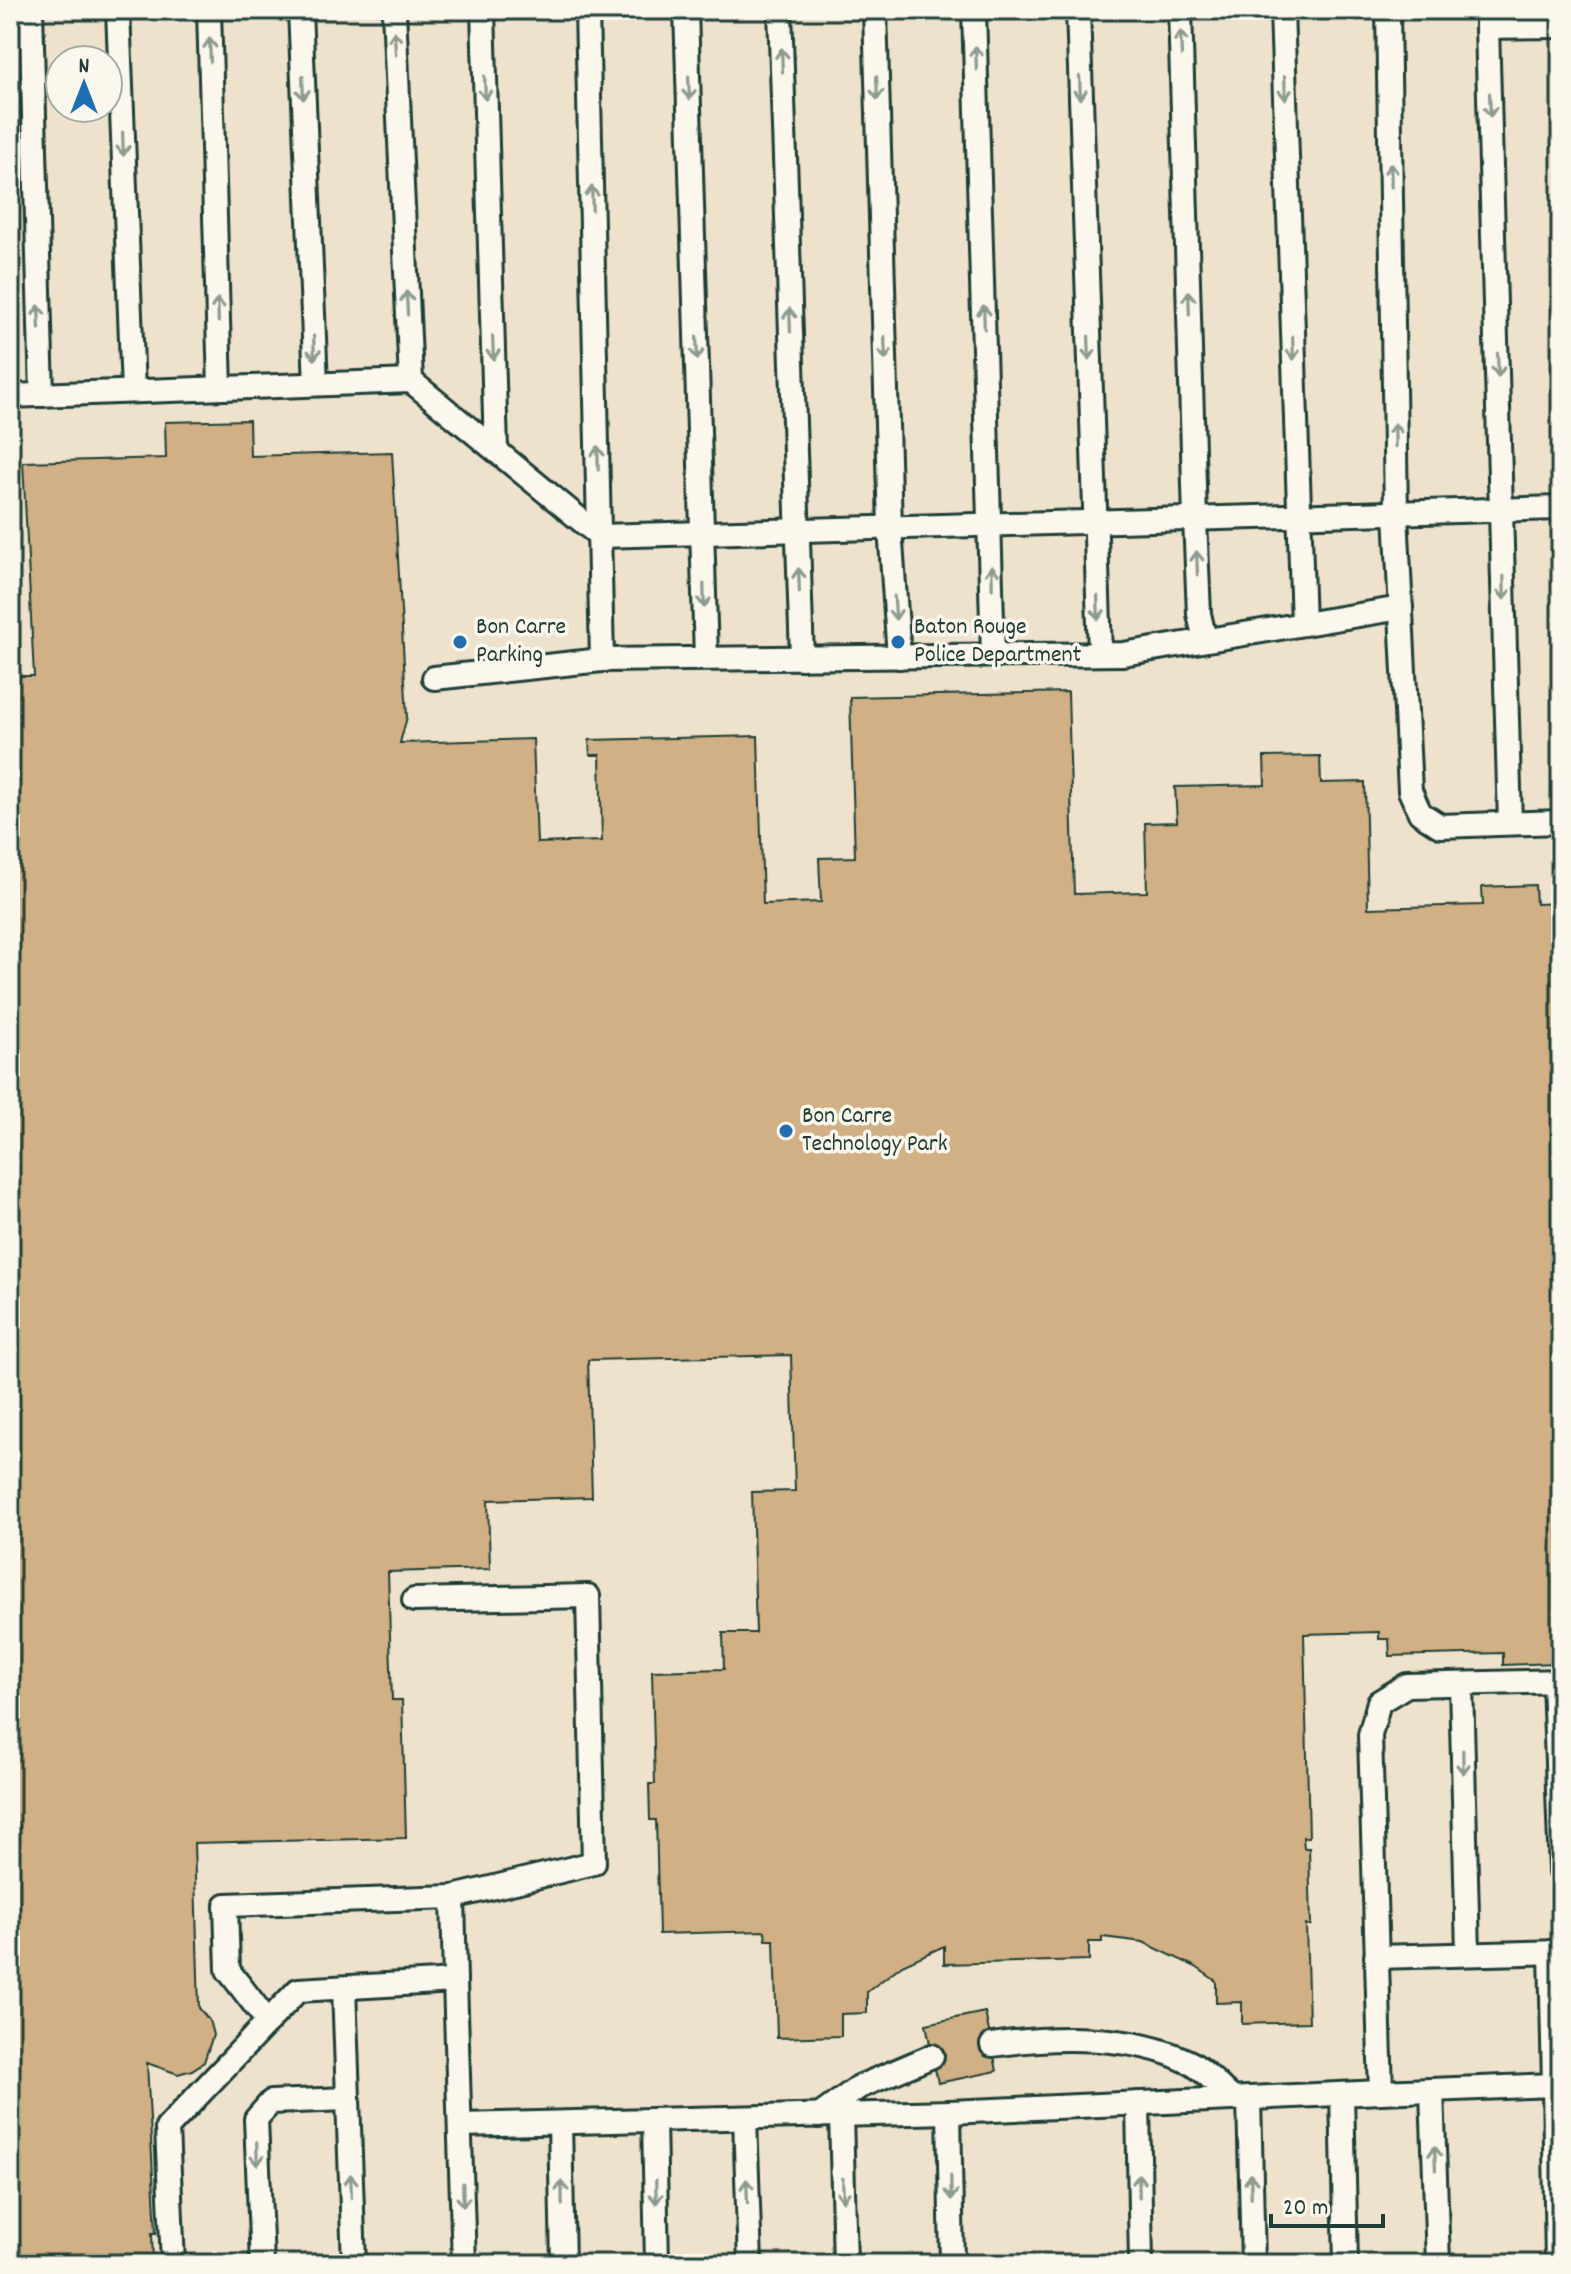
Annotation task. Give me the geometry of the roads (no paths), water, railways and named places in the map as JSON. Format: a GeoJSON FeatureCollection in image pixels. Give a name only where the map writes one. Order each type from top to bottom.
{"type":"FeatureCollection","features":[{"type":"Feature","properties":{"kind":"lane"},"geometry":{"type":"LineString","coordinates":[[31,10],[42,395]]}},
{"type":"Feature","properties":{"kind":"lane"},"geometry":{"type":"LineString","coordinates":[[118,10],[133,391]]}},
{"type":"Feature","properties":{"kind":"lane"},"geometry":{"type":"LineString","coordinates":[[209,10],[220,388]]}},
{"type":"Feature","properties":{"kind":"lane"},"geometry":{"type":"LineString","coordinates":[[300,10],[316,384]]}},
{"type":"Feature","properties":{"kind":"lane"},"geometry":{"type":"LineString","coordinates":[[394,10],[411,381]]}},
{"type":"Feature","properties":{"kind":"lane"},"geometry":{"type":"LineString","coordinates":[[483,10],[496,450]]}},
{"type":"Feature","properties":{"kind":"lane"},"geometry":{"type":"LineString","coordinates":[[587,10],[602,660]]}},
{"type":"Feature","properties":{"kind":"lane"},"geometry":{"type":"LineString","coordinates":[[686,10],[706,658]]}},
{"type":"Feature","properties":{"kind":"lane"},"geometry":{"type":"LineString","coordinates":[[780,10],[802,658]]}},
{"type":"Feature","properties":{"kind":"lane"},"geometry":{"type":"LineString","coordinates":[[875,10],[890,528],[899,657]]}},
{"type":"Feature","properties":{"kind":"lane"},"geometry":{"type":"LineString","coordinates":[[974,10],[993,655]]}},
{"type":"Feature","properties":{"kind":"lane"},"geometry":{"type":"LineString","coordinates":[[1078,10],[1100,654]]}},
{"type":"Feature","properties":{"kind":"lane"},"geometry":{"type":"LineString","coordinates":[[1180,10],[1195,519],[1199,614],[1205,640]]}},
{"type":"Feature","properties":{"kind":"lane"},"geometry":{"type":"LineString","coordinates":[[1282,10],[1303,624]]}},
{"type":"Feature","properties":{"kind":"lane"},"geometry":{"type":"LineString","coordinates":[[1388,10],[1396,513],[1410,791],[1420,813],[1440,826],[1561,822]]}},
{"type":"Feature","properties":{"kind":"lane"},"geometry":{"type":"LineString","coordinates":[[1510,823],[1487,19],[1561,26]]}},
{"type":"Feature","properties":{"kind":"lane"},"geometry":{"type":"LineString","coordinates":[[10,396],[411,381],[600,536],[1561,508]]}},
{"type":"Feature","properties":{"kind":"lane"},"geometry":{"type":"LineString","coordinates":[[434,678],[602,660],[1123,654],[1401,608]]}},
{"type":"Feature","properties":{"kind":"lane"},"geometry":{"type":"LineString","coordinates":[[268,2022],[228,1970],[226,1905],[453,1897],[594,1863],[588,1596],[414,1600]]}},
{"type":"Feature","properties":{"kind":"lane"},"geometry":{"type":"LineString","coordinates":[[1381,2092],[1370,1735],[1379,1702],[1407,1685],[1558,1681],[1561,1872]]}},
{"type":"Feature","properties":{"kind":"lane"},"geometry":{"type":"LineString","coordinates":[[1461,1684],[1468,1953]]}},
{"type":"Feature","properties":{"kind":"lane"},"geometry":{"type":"LineString","coordinates":[[453,1897],[464,2264]]}},
{"type":"Feature","properties":{"kind":"lane"},"geometry":{"type":"LineString","coordinates":[[1376,1957],[1556,1952],[1554,2085],[1557,2264]]}},
{"type":"Feature","properties":{"kind":"lane"},"geometry":{"type":"LineString","coordinates":[[173,2264],[167,2128],[298,1990],[455,1981]]}},
{"type":"Feature","properties":{"kind":"lane"},"geometry":{"type":"LineString","coordinates":[[344,1988],[354,2264]]}},
{"type":"Feature","properties":{"kind":"lane"},"geometry":{"type":"LineString","coordinates":[[992,2045],[1078,2040],[1143,2047],[1191,2063],[1241,2098]]}},
{"type":"Feature","properties":{"kind":"lane"},"geometry":{"type":"LineString","coordinates":[[830,2116],[859,2087],[932,2056]]}},
{"type":"Feature","properties":{"kind":"lane"},"geometry":{"type":"LineString","coordinates":[[462,2125],[949,2112],[1554,2085]]}},
{"type":"Feature","properties":{"kind":"lane"},"geometry":{"type":"LineString","coordinates":[[1432,2090],[1438,2264]]}},
{"type":"Feature","properties":{"kind":"lane"},"geometry":{"type":"LineString","coordinates":[[1342,2094],[1346,2264]]}},
{"type":"Feature","properties":{"kind":"lane"},"geometry":{"type":"LineString","coordinates":[[1241,2098],[1253,2264]]}},
{"type":"Feature","properties":{"kind":"lane"},"geometry":{"type":"LineString","coordinates":[[262,2264],[256,2119],[271,2102],[347,2099]]}},
{"type":"Feature","properties":{"kind":"lane"},"geometry":{"type":"LineString","coordinates":[[1138,2103],[1141,2264]]}},
{"type":"Feature","properties":{"kind":"lane"},"geometry":{"type":"LineString","coordinates":[[949,2112],[952,2264]]}},
{"type":"Feature","properties":{"kind":"lane"},"geometry":{"type":"LineString","coordinates":[[830,2116],[845,2264]]}},
{"type":"Feature","properties":{"kind":"lane"},"geometry":{"type":"LineString","coordinates":[[745,2118],[750,2264]]}},
{"type":"Feature","properties":{"kind":"lane"},"geometry":{"type":"LineString","coordinates":[[654,2120],[657,2264]]}},
{"type":"Feature","properties":{"kind":"lane"},"geometry":{"type":"LineString","coordinates":[[560,2123],[563,2264]]}},
{"type":"Feature","properties":{"kind":"place","name":"Bon Carre Parking"},"geometry":{"type":"Point","coordinates":[460,642]}},
{"type":"Feature","properties":{"kind":"place","name":"Baton Rouge Police Department"},"geometry":{"type":"Point","coordinates":[898,642]}},
{"type":"Feature","properties":{"kind":"place","name":"Bon Carre Technology Park"},"geometry":{"type":"Point","coordinates":[786,1131]}}]}
